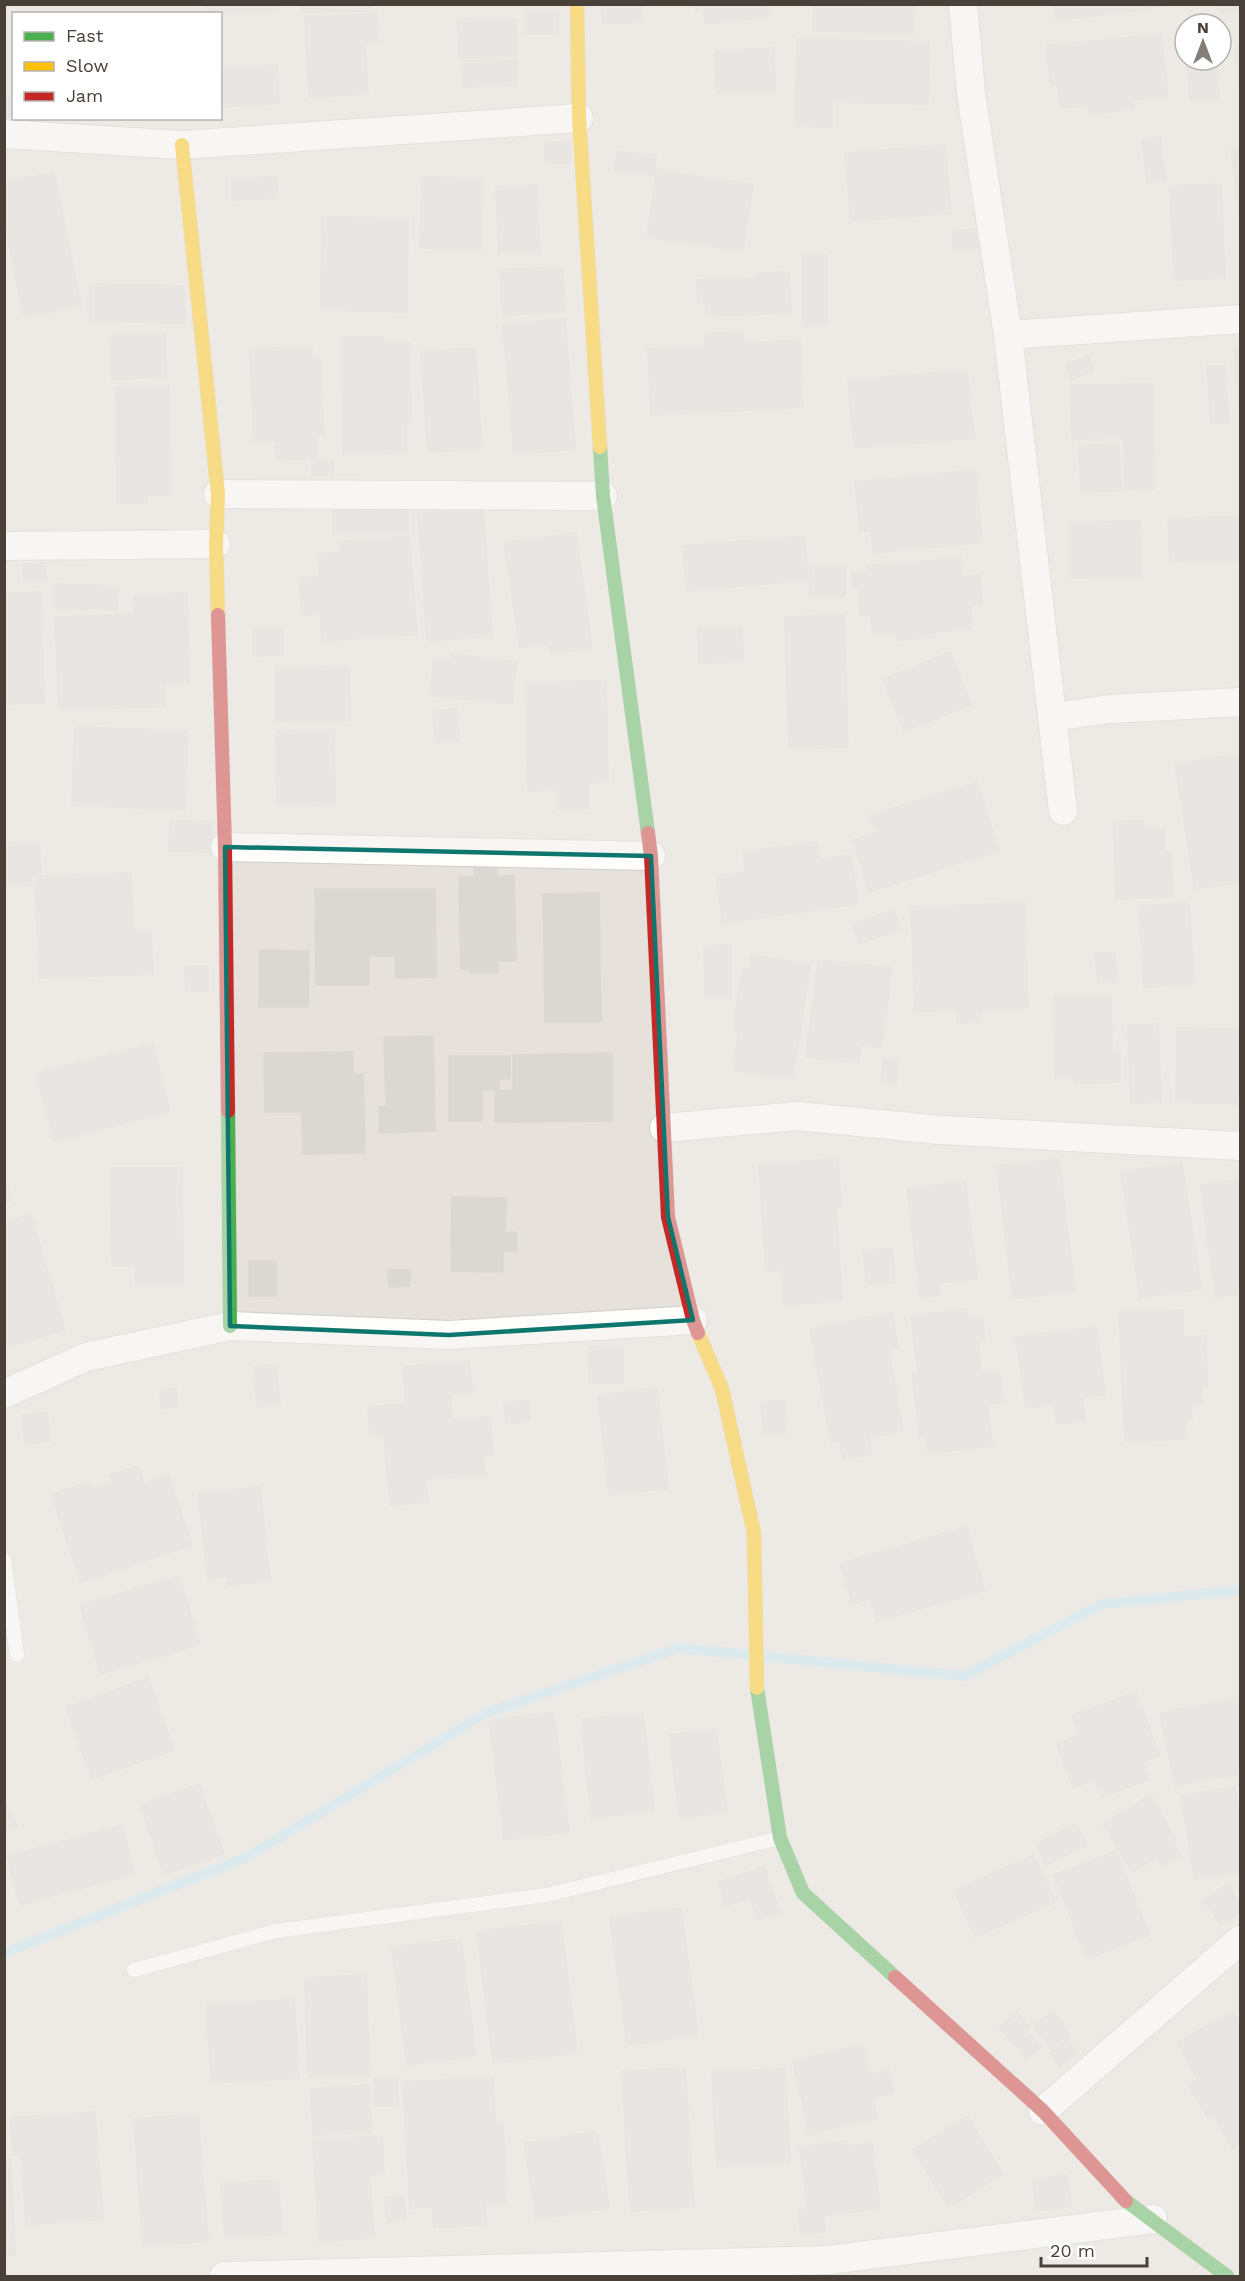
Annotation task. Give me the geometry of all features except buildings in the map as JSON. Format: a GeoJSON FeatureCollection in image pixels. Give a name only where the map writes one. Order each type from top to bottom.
{"type":"FeatureCollection","features":[{"type":"Feature","properties":{"kind":"street"},"geometry":{"type":"LineString","coordinates":[[578,4],[579,118],[603,496],[651,856],[668,1217],[693,1320],[722,1389],[754,1533],[756,1683],[780,1838],[803,1893],[1043,2111],[1121,2197],[1227,2277]]}},
{"type":"Feature","properties":{"kind":"street"},"geometry":{"type":"LineString","coordinates":[[963,4],[971,93],[1008,335],[1063,811]]}},
{"type":"Feature","properties":{"kind":"street"},"geometry":{"type":"LineString","coordinates":[[4,134],[182,145],[579,118]]}},
{"type":"Feature","properties":{"kind":"street"},"geometry":{"type":"LineString","coordinates":[[182,145],[218,494],[216,544],[225,847],[230,1326]]}},
{"type":"Feature","properties":{"kind":"street"},"geometry":{"type":"LineString","coordinates":[[1008,335],[1240,319]]}},
{"type":"Feature","properties":{"kind":"street"},"geometry":{"type":"LineString","coordinates":[[218,494],[603,496]]}},
{"type":"Feature","properties":{"kind":"street"},"geometry":{"type":"LineString","coordinates":[[4,546],[216,544]]}},
{"type":"Feature","properties":{"kind":"street"},"geometry":{"type":"LineString","coordinates":[[1052,717],[1110,709],[1240,702]]}},
{"type":"Feature","properties":{"kind":"street"},"geometry":{"type":"LineString","coordinates":[[225,847],[651,856]]}},
{"type":"Feature","properties":{"kind":"street"},"geometry":{"type":"LineString","coordinates":[[664,1128],[798,1116],[940,1130],[1240,1146]]}},
{"type":"Feature","properties":{"kind":"street"},"geometry":{"type":"LineString","coordinates":[[4,1394],[86,1357],[230,1326],[449,1335],[693,1320]]}},
{"type":"Feature","properties":{"kind":"street"},"geometry":{"type":"LineString","coordinates":[[1043,2111],[1240,1940]]}},
{"type":"Feature","properties":{"kind":"street"},"geometry":{"type":"LineString","coordinates":[[224,2277],[828,2260],[1153,2219]]}},
{"type":"Feature","properties":{"kind":"lane"},"geometry":{"type":"LineString","coordinates":[[4,1560],[17,1655]]}},
{"type":"Feature","properties":{"kind":"lane"},"geometry":{"type":"LineString","coordinates":[[134,1970],[276,1932],[547,1894],[780,1838]]}},
{"type":"Feature","properties":{"kind":"highlighted area"},"geometry":{"type":"Polygon","coordinates":[[[225,847],[651,856],[668,1217],[693,1320],[449,1335],[230,1326],[225,847]]]}},
{"type":"Feature","properties":{"kind":"shaded area"},"geometry":{"type":"Polygon","coordinates":[[[5,5],[1240,5],[1240,2276],[5,2276],[5,5]]]}},
{"type":"Feature","properties":{"kind":"waterway"},"geometry":{"type":"LineString","coordinates":[[4,1953],[247,1857],[486,1713],[679,1648],[964,1676],[1102,1604],[1240,1590]]}},
{"type":"Feature","properties":{"kind":"traffic: fast"},"geometry":{"type":"LineString","coordinates":[[600,447],[603,496],[648,833]]}},
{"type":"Feature","properties":{"kind":"traffic: fast"},"geometry":{"type":"LineString","coordinates":[[228,1111],[230,1326]]}},
{"type":"Feature","properties":{"kind":"traffic: fast"},"geometry":{"type":"LineString","coordinates":[[757,1688],[780,1838],[803,1893],[895,1977]]}},
{"type":"Feature","properties":{"kind":"traffic: fast"},"geometry":{"type":"LineString","coordinates":[[1126,2201],[1227,2276]]}},
{"type":"Feature","properties":{"kind":"traffic: slow"},"geometry":{"type":"LineString","coordinates":[[577,4],[579,118],[600,447]]}},
{"type":"Feature","properties":{"kind":"traffic: slow"},"geometry":{"type":"LineString","coordinates":[[182,145],[218,494],[216,544],[218,615]]}},
{"type":"Feature","properties":{"kind":"traffic: slow"},"geometry":{"type":"LineString","coordinates":[[698,1333],[722,1389],[754,1533],[757,1688]]}},
{"type":"Feature","properties":{"kind":"traffic: jam"},"geometry":{"type":"LineString","coordinates":[[218,615],[225,847],[228,1111]]}},
{"type":"Feature","properties":{"kind":"traffic: jam"},"geometry":{"type":"LineString","coordinates":[[648,833],[668,1217],[698,1333]]}},
{"type":"Feature","properties":{"kind":"traffic: jam"},"geometry":{"type":"LineString","coordinates":[[895,1977],[1043,2111],[1126,2201]]}}]}
